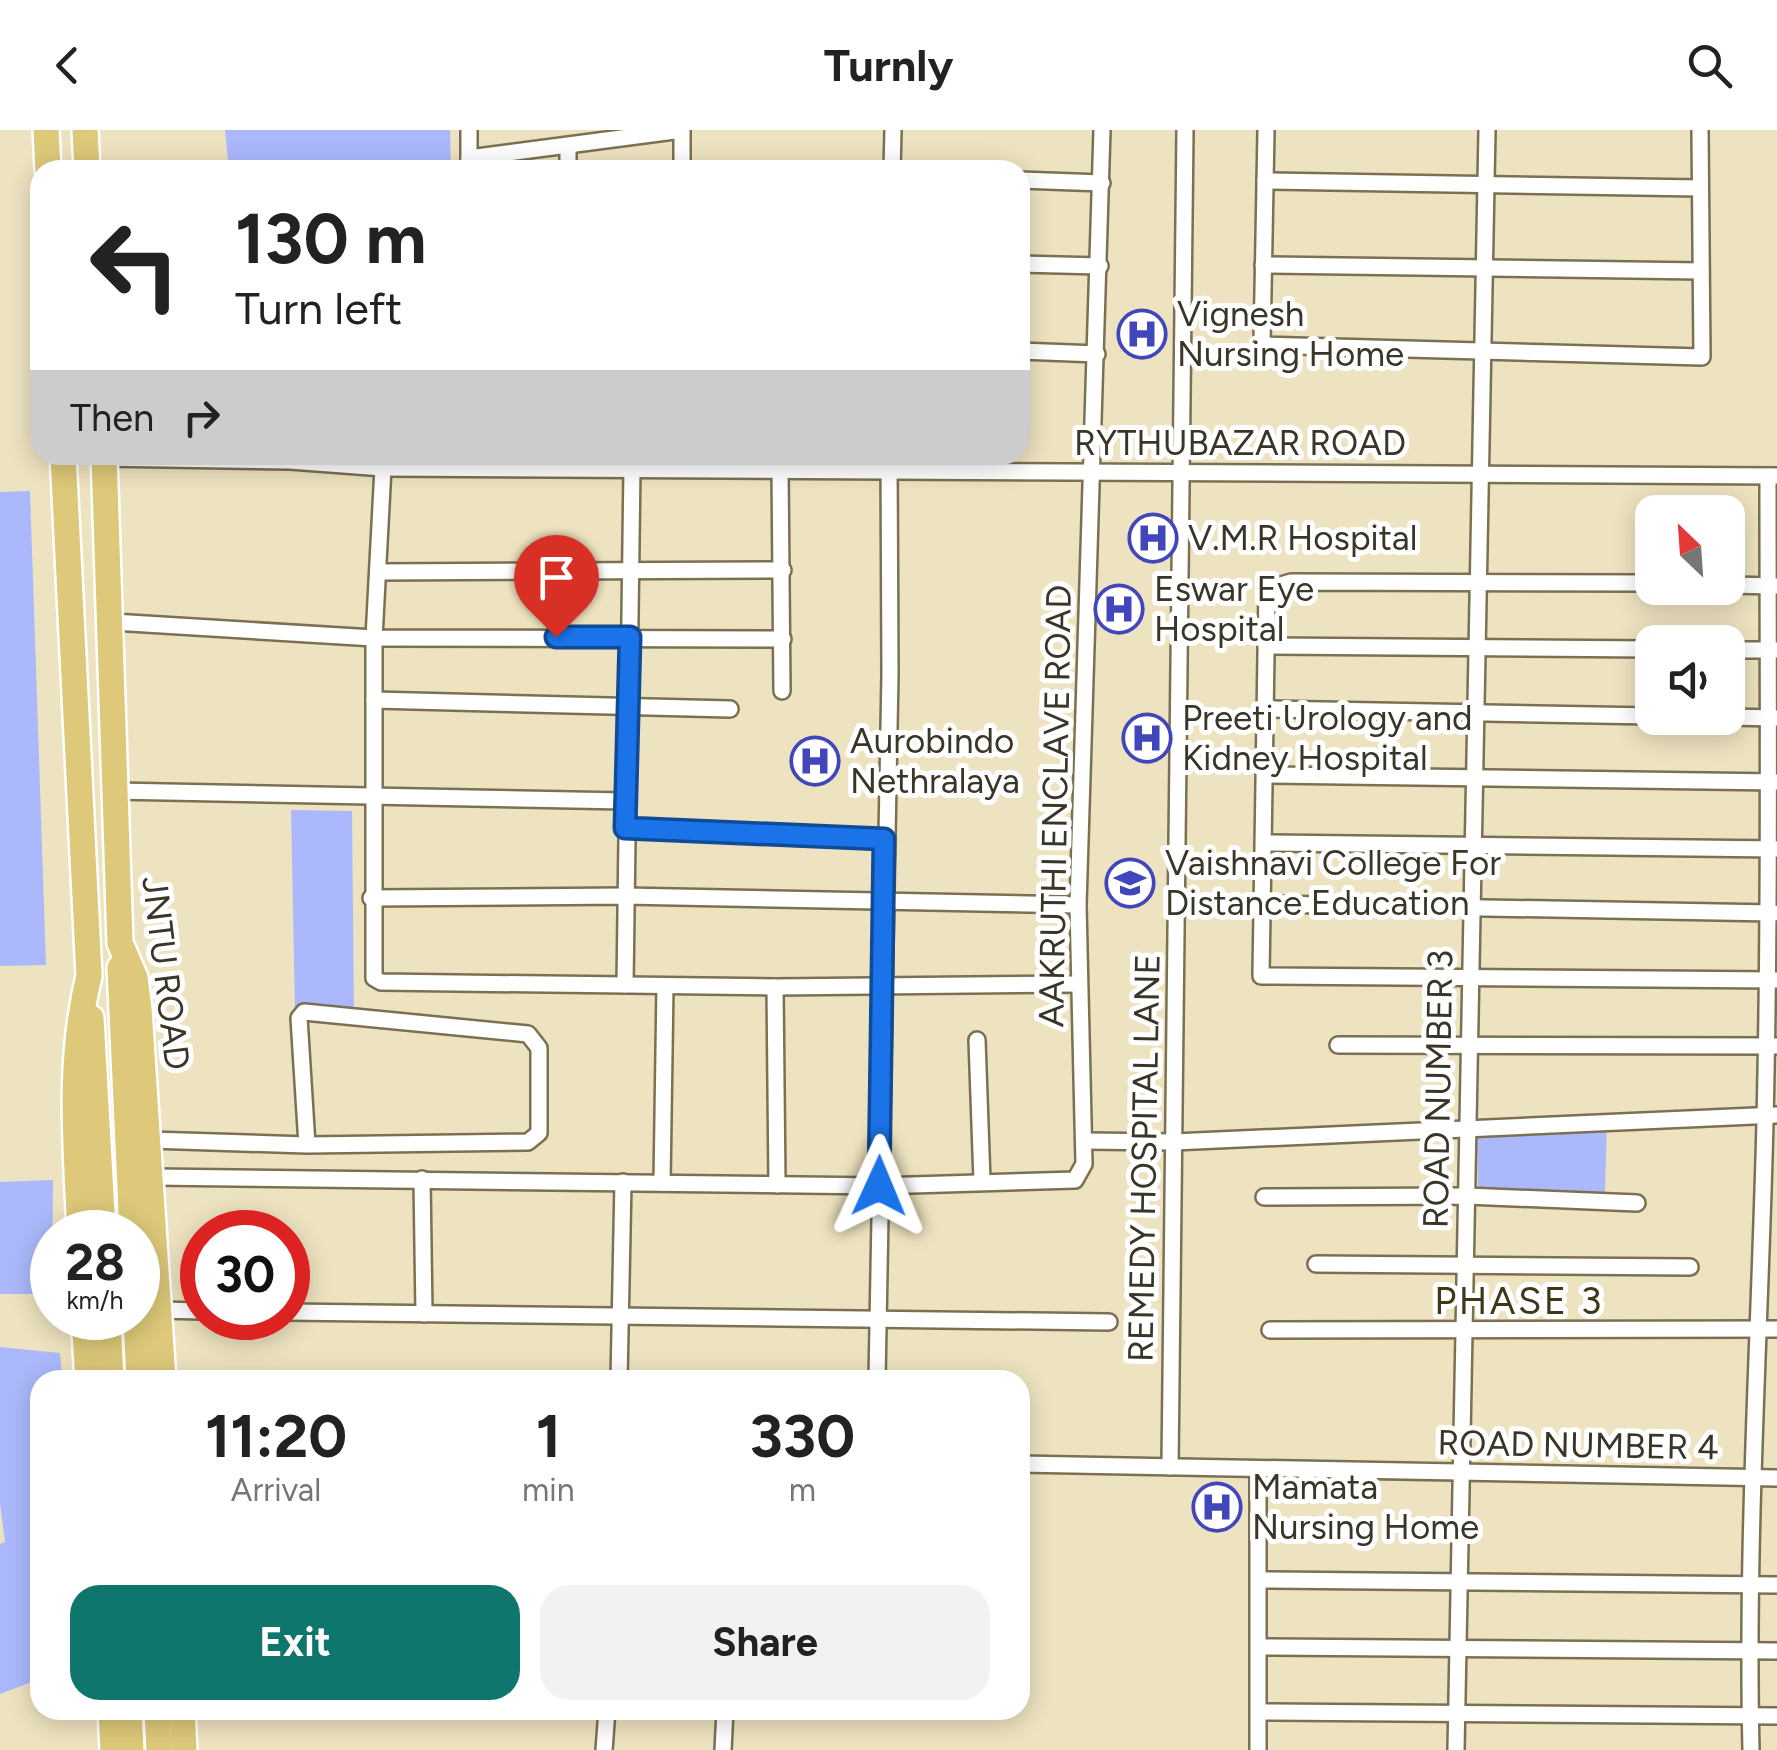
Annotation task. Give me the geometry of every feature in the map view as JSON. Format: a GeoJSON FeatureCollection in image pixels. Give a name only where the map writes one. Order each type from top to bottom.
{"type":"FeatureCollection","features":[{"type":"Feature","properties":{"kind":"main road"},"geometry":{"type":"LineString","coordinates":[[46,130],[48,160]]}},
{"type":"Feature","properties":{"kind":"main road"},"geometry":{"type":"LineString","coordinates":[[85,130],[86,160]]}},
{"type":"Feature","properties":{"kind":"main road","name":"JNTU ROAD"},"geometry":{"type":"LineString","coordinates":[[63,465],[89,976],[77,1024],[73,1082],[79,1210]]}},
{"type":"Feature","properties":{"kind":"main road","name":"JNTU ROAD"},"geometry":{"type":"LineString","coordinates":[[104,465],[113,622],[120,943],[135,978],[153,1177],[152,1210]]}},
{"type":"Feature","properties":{"kind":"main road"},"geometry":{"type":"LineString","coordinates":[[120,943],[131,1210]]}},
{"type":"Feature","properties":{"kind":"main road"},"geometry":{"type":"LineString","coordinates":[[89,976],[102,1210]]}},
{"type":"Feature","properties":{"kind":"main road"},"geometry":{"type":"LineString","coordinates":[[85,1340],[87,1370]]}},
{"type":"Feature","properties":{"kind":"main road"},"geometry":{"type":"LineString","coordinates":[[109,1340],[111,1370]]}},
{"type":"Feature","properties":{"kind":"main road"},"geometry":{"type":"LineString","coordinates":[[140,1370],[144,1340]]}},
{"type":"Feature","properties":{"kind":"main road","name":"JNTU ROAD"},"geometry":{"type":"LineString","coordinates":[[154,1340],[162,1370]]}},
{"type":"Feature","properties":{"kind":"main road"},"geometry":{"type":"LineString","coordinates":[[112,1720],[113,1750]]}},
{"type":"Feature","properties":{"kind":"main road"},"geometry":{"type":"LineString","coordinates":[[130,1720],[131,1750]]}},
{"type":"Feature","properties":{"kind":"main road"},"geometry":{"type":"LineString","coordinates":[[157,1720],[159,1750]]}},
{"type":"Feature","properties":{"kind":"main road"},"geometry":{"type":"LineString","coordinates":[[182,1720],[184,1750]]}},
{"type":"Feature","properties":{"kind":"street"},"geometry":{"type":"LineString","coordinates":[[469,130],[469,160]]}},
{"type":"Feature","properties":{"kind":"street"},"geometry":{"type":"LineString","coordinates":[[892,160],[893,130]]}},
{"type":"Feature","properties":{"kind":"street","name":"AAKRUTHI ENCLAVE ROAD"},"geometry":{"type":"LineString","coordinates":[[1084,1141],[1078,905],[1102,130]]}},
{"type":"Feature","properties":{"kind":"street","name":"REMEDY HOSPITAL LANE"},"geometry":{"type":"LineString","coordinates":[[1170,1467],[1185,130]]}},
{"type":"Feature","properties":{"kind":"street"},"geometry":{"type":"LineString","coordinates":[[1266,130],[1262,346],[1702,357],[1700,130]]}},
{"type":"Feature","properties":{"kind":"street","name":"ROAD NUMBER 3"},"geometry":{"type":"LineString","coordinates":[[1456,1750],[1487,130]]}},
{"type":"Feature","properties":{"kind":"street"},"geometry":{"type":"LineString","coordinates":[[491,160],[682,131],[682,160]]}},
{"type":"Feature","properties":{"kind":"street"},"geometry":{"type":"LineString","coordinates":[[568,146],[568,160]]}},
{"type":"Feature","properties":{"kind":"street"},"geometry":{"type":"LineString","coordinates":[[1030,180],[1102,183]]}},
{"type":"Feature","properties":{"kind":"street"},"geometry":{"type":"LineString","coordinates":[[1265,181],[1700,188]]}},
{"type":"Feature","properties":{"kind":"street"},"geometry":{"type":"LineString","coordinates":[[1030,264],[1100,266]]}},
{"type":"Feature","properties":{"kind":"street"},"geometry":{"type":"LineString","coordinates":[[1264,264],[1701,271]]}},
{"type":"Feature","properties":{"kind":"street"},"geometry":{"type":"LineString","coordinates":[[1030,351],[1097,354]]}},
{"type":"Feature","properties":{"kind":"street","name":"RYTHUBAZAR ROAD"},"geometry":{"type":"LineString","coordinates":[[343,465],[419,465]]}},
{"type":"Feature","properties":{"kind":"street","name":"RYTHUBAZAR ROAD"},"geometry":{"type":"LineString","coordinates":[[605,465],[656,465]]}},
{"type":"Feature","properties":{"kind":"street","name":"RYTHUBAZAR ROAD"},"geometry":{"type":"LineString","coordinates":[[722,465],[780,469],[842,465]]}},
{"type":"Feature","properties":{"kind":"street"},"geometry":{"type":"LineString","coordinates":[[877,1370],[881,984],[890,674],[889,465]]}},
{"type":"Feature","properties":{"kind":"street","name":"RYTHUBAZAR ROAD"},"geometry":{"type":"LineString","coordinates":[[945,465],[1093,473],[1772,476]]}},
{"type":"Feature","properties":{"kind":"street"},"geometry":{"type":"LineString","coordinates":[[383,468],[374,638],[374,978],[381,982],[775,988],[1078,984]]}},
{"type":"Feature","properties":{"kind":"street"},"geometry":{"type":"LineString","coordinates":[[625,985],[632,468]]}},
{"type":"Feature","properties":{"kind":"street"},"geometry":{"type":"LineString","coordinates":[[780,469],[782,691]]}},
{"type":"Feature","properties":{"kind":"street"},"geometry":{"type":"LineString","coordinates":[[1750,1750],[1750,1477],[1770,1176],[1772,476]]}},
{"type":"Feature","properties":{"kind":"street"},"geometry":{"type":"LineString","coordinates":[[378,572],[782,570]]}},
{"type":"Feature","properties":{"kind":"street"},"geometry":{"type":"LineString","coordinates":[[1635,583],[1478,579],[1276,584],[1265,594],[1266,843],[1260,976],[1773,980]]}},
{"type":"Feature","properties":{"kind":"street"},"geometry":{"type":"LineString","coordinates":[[1745,585],[1772,586]]}},
{"type":"Feature","properties":{"kind":"street"},"geometry":{"type":"LineString","coordinates":[[113,622],[374,638],[783,639]]}},
{"type":"Feature","properties":{"kind":"street"},"geometry":{"type":"LineString","coordinates":[[1266,646],[1635,649]]}},
{"type":"Feature","properties":{"kind":"street"},"geometry":{"type":"LineString","coordinates":[[1745,650],[1772,650]]}},
{"type":"Feature","properties":{"kind":"street"},"geometry":{"type":"LineString","coordinates":[[374,700],[627,704],[730,710]]}},
{"type":"Feature","properties":{"kind":"street"},"geometry":{"type":"LineString","coordinates":[[1266,709],[1635,716]]}},
{"type":"Feature","properties":{"kind":"street"},"geometry":{"type":"LineString","coordinates":[[1745,718],[1773,718]]}},
{"type":"Feature","properties":{"kind":"street"},"geometry":{"type":"LineString","coordinates":[[1266,775],[1772,782]]}},
{"type":"Feature","properties":{"kind":"street"},"geometry":{"type":"LineString","coordinates":[[114,792],[625,801]]}},
{"type":"Feature","properties":{"kind":"street"},"geometry":{"type":"LineString","coordinates":[[625,828],[884,839]]}},
{"type":"Feature","properties":{"kind":"street"},"geometry":{"type":"LineString","coordinates":[[1266,843],[1773,849]]}},
{"type":"Feature","properties":{"kind":"street"},"geometry":{"type":"LineString","coordinates":[[371,898],[625,896],[1078,905]]}},
{"type":"Feature","properties":{"kind":"street"},"geometry":{"type":"LineString","coordinates":[[1264,904],[1773,913]]}},
{"type":"Feature","properties":{"kind":"street"},"geometry":{"type":"LineString","coordinates":[[662,1184],[666,986]]}},
{"type":"Feature","properties":{"kind":"street"},"geometry":{"type":"LineString","coordinates":[[775,988],[776,1185]]}},
{"type":"Feature","properties":{"kind":"street"},"geometry":{"type":"LineString","coordinates":[[150,1140],[307,1145],[528,1142],[539,1133],[539,1048],[528,1034],[304,1012],[299,1018],[307,1145]]}},
{"type":"Feature","properties":{"kind":"street"},"geometry":{"type":"LineString","coordinates":[[977,1040],[982,1181]]}},
{"type":"Feature","properties":{"kind":"street"},"geometry":{"type":"LineString","coordinates":[[1338,1045],[1470,1042],[1771,1046]]}},
{"type":"Feature","properties":{"kind":"street"},"geometry":{"type":"LineString","coordinates":[[153,1177],[879,1186],[1075,1180],[1084,1164],[1084,1141],[1174,1142],[1771,1115]]}},
{"type":"Feature","properties":{"kind":"street"},"geometry":{"type":"LineString","coordinates":[[422,1179],[424,1314]]}},
{"type":"Feature","properties":{"kind":"street"},"geometry":{"type":"LineString","coordinates":[[619,1370],[623,1182]]}},
{"type":"Feature","properties":{"kind":"street"},"geometry":{"type":"LineString","coordinates":[[1264,1197],[1466,1196],[1636,1203]]}},
{"type":"Feature","properties":{"kind":"street"},"geometry":{"type":"LineString","coordinates":[[1316,1264],[1690,1267]]}},
{"type":"Feature","properties":{"kind":"street"},"geometry":{"type":"LineString","coordinates":[[310,1312],[1109,1322]]}},
{"type":"Feature","properties":{"kind":"street"},"geometry":{"type":"LineString","coordinates":[[1270,1330],[1777,1329]]}},
{"type":"Feature","properties":{"kind":"street","name":"ROAD NUMBER 4"},"geometry":{"type":"LineString","coordinates":[[1030,1464],[1258,1472],[1777,1478]]}},
{"type":"Feature","properties":{"kind":"street"},"geometry":{"type":"LineString","coordinates":[[1258,1472],[1258,1750]]}},
{"type":"Feature","properties":{"kind":"street"},"geometry":{"type":"LineString","coordinates":[[1260,1580],[1459,1585],[1777,1585]]}},
{"type":"Feature","properties":{"kind":"street"},"geometry":{"type":"LineString","coordinates":[[1259,1647],[1777,1650]]}},
{"type":"Feature","properties":{"kind":"street"},"geometry":{"type":"LineString","coordinates":[[1259,1712],[1777,1716]]}},
{"type":"Feature","properties":{"kind":"street"},"geometry":{"type":"LineString","coordinates":[[604,1750],[606,1720]]}},
{"type":"Feature","properties":{"kind":"street"},"geometry":{"type":"LineString","coordinates":[[723,1750],[724,1720]]}},
{"type":"Feature","properties":{"kind":"shaded area"},"geometry":{"type":"Polygon","coordinates":[[[225,130],[450,130],[451,160],[228,160],[225,130]]]}},
{"type":"Feature","properties":{"kind":"shaded area"},"geometry":{"type":"Polygon","coordinates":[[[30,491],[46,965],[0,966],[0,492],[30,491]]]}},
{"type":"Feature","properties":{"kind":"shaded area"},"geometry":{"type":"Polygon","coordinates":[[[291,810],[352,811],[354,1017],[295,1014],[291,810]]]}},
{"type":"Feature","properties":{"kind":"shaded area"},"geometry":{"type":"Polygon","coordinates":[[[1607,1120],[1605,1192],[1478,1194],[1477,1123],[1607,1120]]]}},
{"type":"Feature","properties":{"kind":"shaded area"},"geometry":{"type":"Polygon","coordinates":[[[53,1180],[53,1210],[30,1210],[30,1294],[0,1294],[0,1182],[53,1180]]]}},
{"type":"Feature","properties":{"kind":"shaded area"},"geometry":{"type":"Polygon","coordinates":[[[0,1347],[60,1353],[61,1370],[30,1370],[30,1683],[0,1694],[0,1544],[5,1542],[0,1504],[0,1347]]]}},
{"type":"Feature","properties":{"kind":"place","name":"Vignesh Nursing Home"},"geometry":{"type":"Point","coordinates":[1142,334]}},
{"type":"Feature","properties":{"kind":"place","name":"V.M.R Hospital"},"geometry":{"type":"Point","coordinates":[1153,538]}},
{"type":"Feature","properties":{"kind":"place","name":"Eswar Eye Hospital"},"geometry":{"type":"Point","coordinates":[1119,609]}},
{"type":"Feature","properties":{"kind":"place","name":"Preeti Urology and Kidney Hospital"},"geometry":{"type":"Point","coordinates":[1147,738]}},
{"type":"Feature","properties":{"kind":"place","name":"Aurobindo Nethralaya"},"geometry":{"type":"Point","coordinates":[815,761]}},
{"type":"Feature","properties":{"kind":"place","name":"Vaishnavi College For Distance Education"},"geometry":{"type":"Point","coordinates":[1130,883]}},
{"type":"Feature","properties":{"kind":"place","name":"Mamata Nursing Home"},"geometry":{"type":"Point","coordinates":[1217,1507]}},
{"type":"Feature","properties":{"kind":"district","name":"PHASE 3"},"geometry":{"type":"Point","coordinates":[1519,1301]}},
{"type":"Feature","properties":{"kind":"route"},"geometry":{"type":"LineString","coordinates":[[556,637],[630,637],[625,828],[884,839],[879,1186]]}}]}
